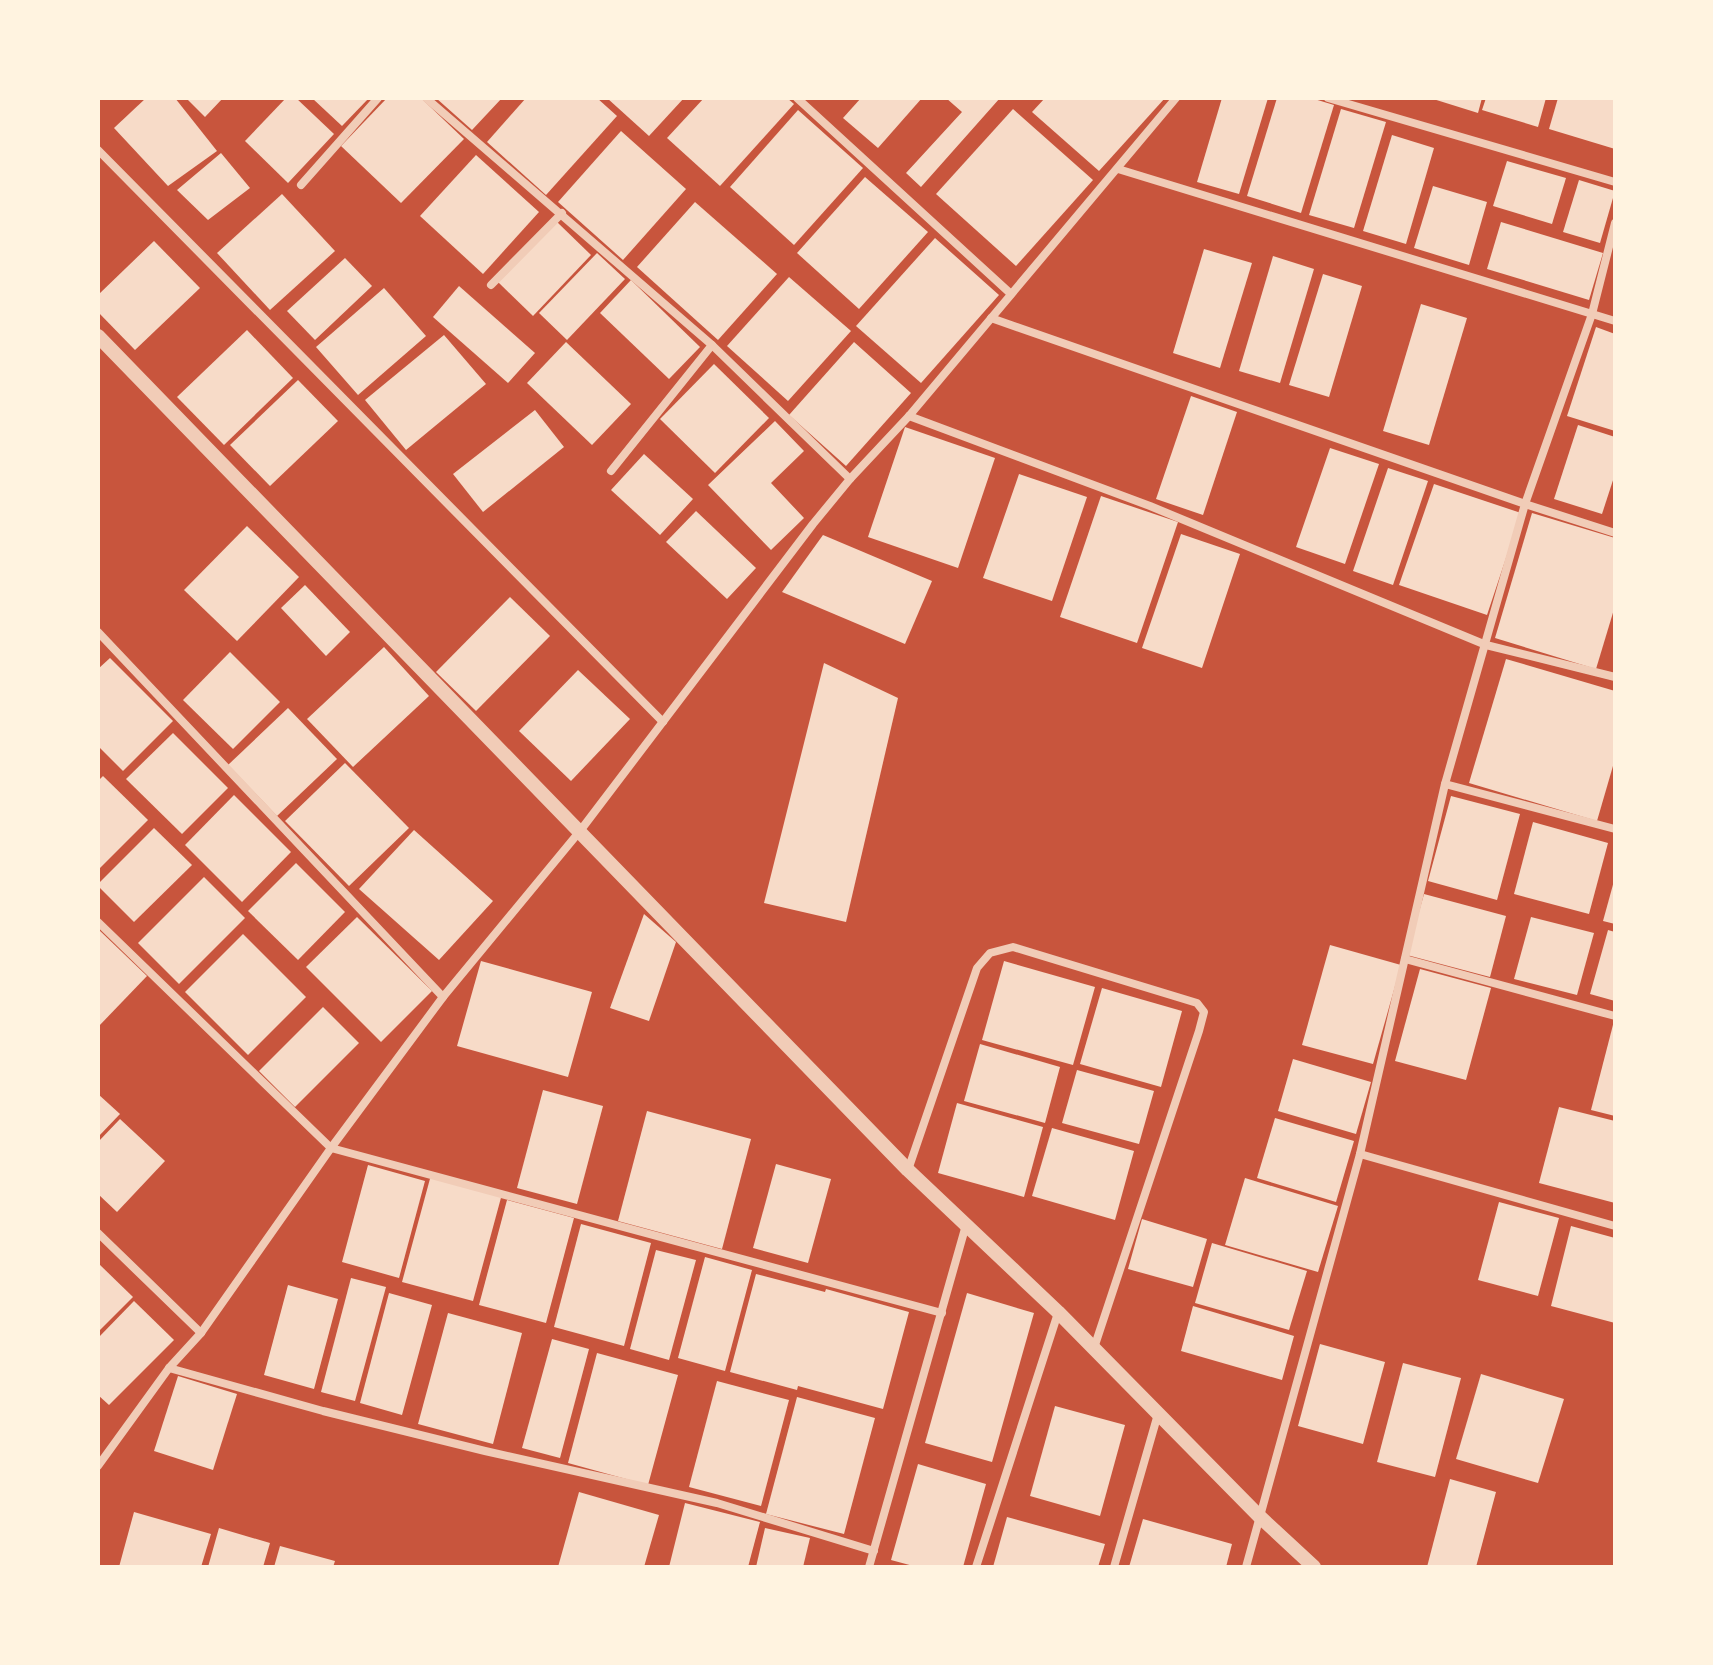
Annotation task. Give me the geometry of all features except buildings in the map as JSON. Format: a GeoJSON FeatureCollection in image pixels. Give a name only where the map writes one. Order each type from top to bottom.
{"type":"FeatureCollection","features":[{"type":"Feature","properties":{"kind":"street"},"geometry":{"type":"LineString","coordinates":[[301,185],[378,98]]}},
{"type":"Feature","properties":{"kind":"street"},"geometry":{"type":"LineString","coordinates":[[426,98],[712,345],[850,479]]}},
{"type":"Feature","properties":{"kind":"street"},"geometry":{"type":"LineString","coordinates":[[797,98],[1011,294]]}},
{"type":"Feature","properties":{"kind":"street"},"geometry":{"type":"LineString","coordinates":[[98,1466],[169,1368],[201,1333],[331,1148],[443,997],[580,831],[813,524],[909,416],[1176,98]]}},
{"type":"Feature","properties":{"kind":"street"},"geometry":{"type":"LineString","coordinates":[[1328,98],[1615,182]]}},
{"type":"Feature","properties":{"kind":"street"},"geometry":{"type":"LineString","coordinates":[[98,150],[663,722]]}},
{"type":"Feature","properties":{"kind":"street"},"geometry":{"type":"LineString","coordinates":[[1118,169],[1615,321]]}},
{"type":"Feature","properties":{"kind":"street"},"geometry":{"type":"LineString","coordinates":[[491,285],[562,213]]}},
{"type":"Feature","properties":{"kind":"street"},"geometry":{"type":"LineString","coordinates":[[1246,1567],[1360,1154],[1445,784],[1525,504],[1592,314],[1615,223]]}},
{"type":"Feature","properties":{"kind":"street"},"geometry":{"type":"LineString","coordinates":[[991,318],[1615,533]]}},
{"type":"Feature","properties":{"kind":"street"},"geometry":{"type":"LineString","coordinates":[[98,336],[908,1170],[1058,1312],[1259,1516],[1314,1567]]}},
{"type":"Feature","properties":{"kind":"street"},"geometry":{"type":"LineString","coordinates":[[611,471],[712,345]]}},
{"type":"Feature","properties":{"kind":"street"},"geometry":{"type":"LineString","coordinates":[[909,416],[1150,506],[1486,645],[1615,677]]}},
{"type":"Feature","properties":{"kind":"street"},"geometry":{"type":"LineString","coordinates":[[98,632],[443,997]]}},
{"type":"Feature","properties":{"kind":"street"},"geometry":{"type":"LineString","coordinates":[[1445,784],[1615,829]]}},
{"type":"Feature","properties":{"kind":"street"},"geometry":{"type":"LineString","coordinates":[[98,922],[331,1148],[942,1313]]}},
{"type":"Feature","properties":{"kind":"street"},"geometry":{"type":"LineString","coordinates":[[908,1170],[977,968],[990,953],[1013,947],[1197,1003],[1204,1012],[1199,1031],[1094,1348]]}},
{"type":"Feature","properties":{"kind":"street"},"geometry":{"type":"LineString","coordinates":[[1405,959],[1615,1016]]}},
{"type":"Feature","properties":{"kind":"street"},"geometry":{"type":"LineString","coordinates":[[1360,1154],[1615,1226]]}},
{"type":"Feature","properties":{"kind":"street"},"geometry":{"type":"LineString","coordinates":[[869,1567],[966,1224]]}},
{"type":"Feature","properties":{"kind":"street"},"geometry":{"type":"LineString","coordinates":[[98,1233],[201,1333]]}},
{"type":"Feature","properties":{"kind":"street"},"geometry":{"type":"LineString","coordinates":[[976,1567],[1058,1312]]}},
{"type":"Feature","properties":{"kind":"street"},"geometry":{"type":"LineString","coordinates":[[169,1368],[426,1437],[717,1503],[874,1551]]}},
{"type":"Feature","properties":{"kind":"street"},"geometry":{"type":"LineString","coordinates":[[1114,1567],[1159,1413]]}}]}
